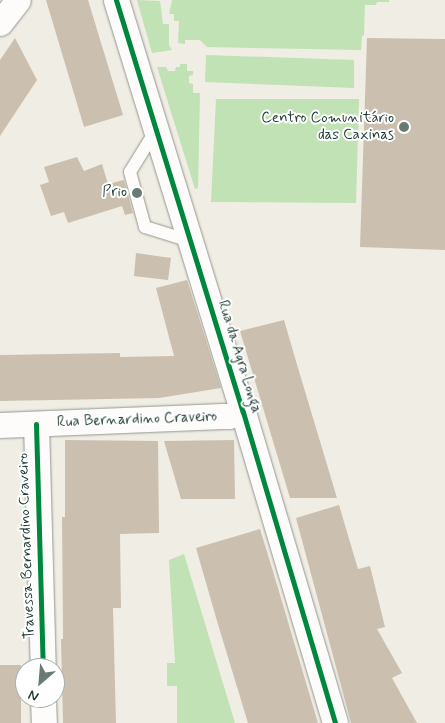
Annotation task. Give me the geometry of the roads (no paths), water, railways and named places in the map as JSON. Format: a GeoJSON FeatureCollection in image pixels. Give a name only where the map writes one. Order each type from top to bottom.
{"type":"FeatureCollection","features":[{"type":"Feature","properties":{"kind":"street"},"geometry":{"type":"LineString","coordinates":[[0,23],[18,0]]}},
{"type":"Feature","properties":{"kind":"street","name":"Rua da Agra Longa"},"geometry":{"type":"LineString","coordinates":[[116,0],[243,412],[335,723]]}},
{"type":"Feature","properties":{"kind":"street","name":"Rua Bernardino Craveiro"},"geometry":{"type":"LineString","coordinates":[[0,425],[229,416],[243,412]]}},
{"type":"Feature","properties":{"kind":"street","name":"Travessa Bernardino Craveiro"},"geometry":{"type":"LineString","coordinates":[[36,424],[43,658]]}},
{"type":"Feature","properties":{"kind":"street"},"geometry":{"type":"LineString","coordinates":[[43,708],[44,723]]}},
{"type":"Feature","properties":{"kind":"lane"},"geometry":{"type":"LineString","coordinates":[[156,130],[130,172],[145,227],[190,241]]}},
{"type":"Feature","properties":{"kind":"place","name":"Centro Comunitário das Caxinas"},"geometry":{"type":"Point","coordinates":[404,127]}},
{"type":"Feature","properties":{"kind":"place","name":"Prio"},"geometry":{"type":"Point","coordinates":[137,193]}}]}
